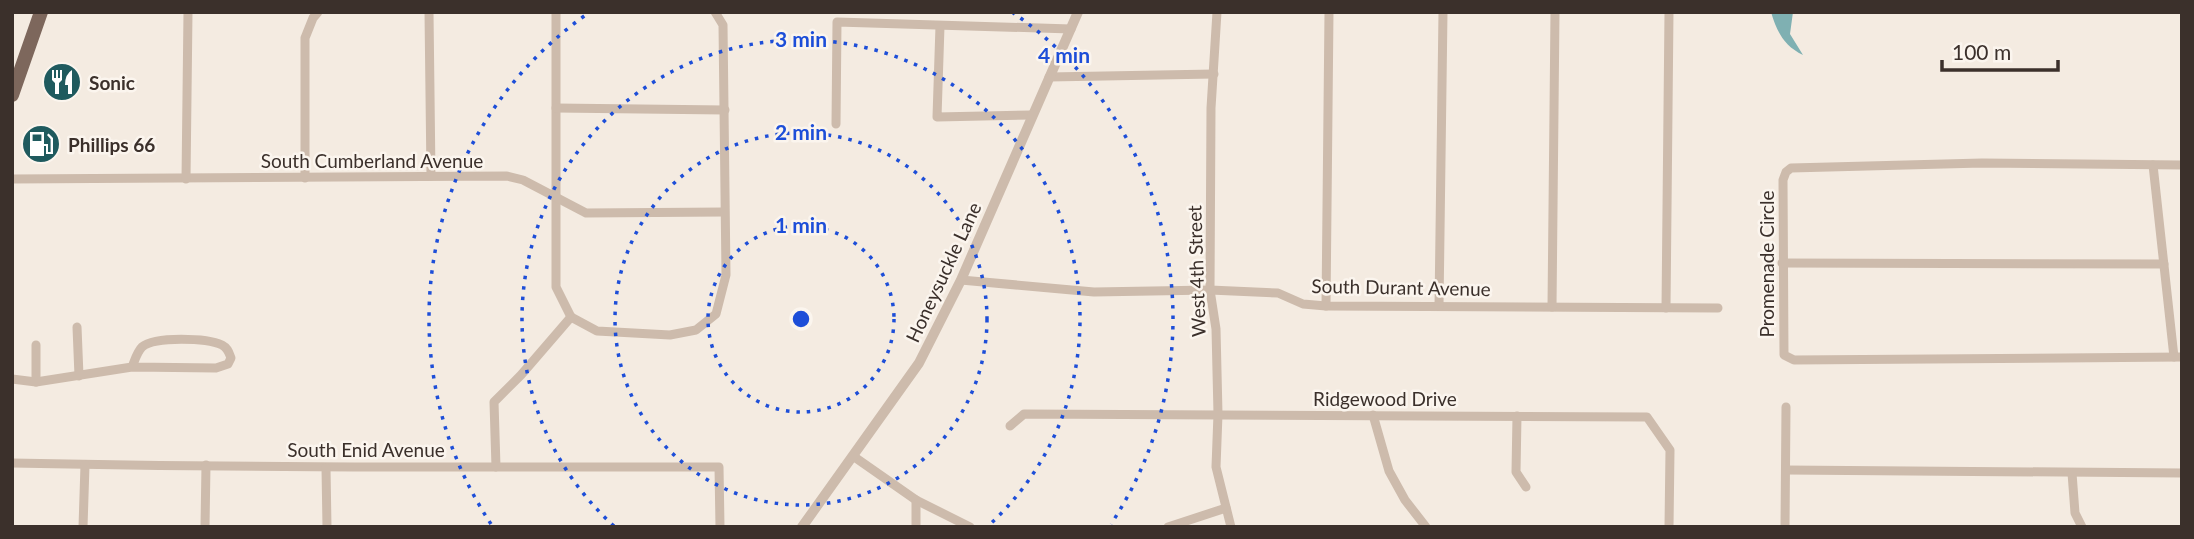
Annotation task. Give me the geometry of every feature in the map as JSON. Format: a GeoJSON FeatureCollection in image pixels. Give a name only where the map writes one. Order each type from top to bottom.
{"type":"FeatureCollection","features":[{"type":"Feature","properties":{"kind":"main road"},"geometry":{"type":"LineString","coordinates":[[12,95],[41,12]]}},
{"type":"Feature","properties":{"kind":"street"},"geometry":{"type":"LineString","coordinates":[[186,178],[188,12]]}},
{"type":"Feature","properties":{"kind":"street"},"geometry":{"type":"LineString","coordinates":[[305,178],[306,38],[318,12]]}},
{"type":"Feature","properties":{"kind":"street"},"geometry":{"type":"LineString","coordinates":[[429,12],[431,176]]}},
{"type":"Feature","properties":{"kind":"street"},"geometry":{"type":"LineString","coordinates":[[556,12],[556,287],[571,317],[597,331],[670,335],[696,330],[716,314],[726,275],[723,25],[715,12]]}},
{"type":"Feature","properties":{"kind":"street","name":"Honeysuckle Lane"},"geometry":{"type":"LineString","coordinates":[[803,527],[919,363],[961,280],[1078,12]]}},
{"type":"Feature","properties":{"kind":"street","name":"West 4th Street"},"geometry":{"type":"LineString","coordinates":[[1217,12],[1211,108],[1210,290],[1216,329],[1216,467],[1231,527]]}},
{"type":"Feature","properties":{"kind":"street"},"geometry":{"type":"LineString","coordinates":[[1326,306],[1329,12]]}},
{"type":"Feature","properties":{"kind":"street"},"geometry":{"type":"LineString","coordinates":[[1439,306],[1443,12]]}},
{"type":"Feature","properties":{"kind":"street"},"geometry":{"type":"LineString","coordinates":[[1552,307],[1555,12]]}},
{"type":"Feature","properties":{"kind":"street"},"geometry":{"type":"LineString","coordinates":[[1666,308],[1669,12]]}},
{"type":"Feature","properties":{"kind":"street"},"geometry":{"type":"LineString","coordinates":[[836,124],[837,22],[1072,29]]}},
{"type":"Feature","properties":{"kind":"street"},"geometry":{"type":"LineString","coordinates":[[940,26],[937,117],[1032,115]]}},
{"type":"Feature","properties":{"kind":"street"},"geometry":{"type":"LineString","coordinates":[[1049,77],[1214,74]]}},
{"type":"Feature","properties":{"kind":"street"},"geometry":{"type":"LineString","coordinates":[[556,108],[725,110]]}},
{"type":"Feature","properties":{"kind":"street","name":"Promenade Circle"},"geometry":{"type":"LineString","coordinates":[[2178,357],[1794,359],[1784,355],[1783,180],[1791,168],[1982,163],[2182,165]]}},
{"type":"Feature","properties":{"kind":"street"},"geometry":{"type":"LineString","coordinates":[[2153,165],[2178,357]]}},
{"type":"Feature","properties":{"kind":"street","name":"South Cumberland Avenue"},"geometry":{"type":"LineString","coordinates":[[12,179],[507,176],[523,180],[586,213],[724,212]]}},
{"type":"Feature","properties":{"kind":"street"},"geometry":{"type":"LineString","coordinates":[[1782,263],[2164,264]]}},
{"type":"Feature","properties":{"kind":"street","name":"South Durant Avenue"},"geometry":{"type":"LineString","coordinates":[[961,280],[1094,292],[1210,290],[1278,293],[1303,304],[1326,306],[1718,307]]}},
{"type":"Feature","properties":{"kind":"street"},"geometry":{"type":"LineString","coordinates":[[496,467],[494,402],[571,317]]}},
{"type":"Feature","properties":{"kind":"street"},"geometry":{"type":"LineString","coordinates":[[77,327],[79,376]]}},
{"type":"Feature","properties":{"kind":"street"},"geometry":{"type":"LineString","coordinates":[[12,379],[36,382],[132,367],[216,368],[228,364],[231,358],[228,349],[223,345],[198,340],[153,342],[143,347],[132,367]]}},
{"type":"Feature","properties":{"kind":"street"},"geometry":{"type":"LineString","coordinates":[[36,345],[36,382]]}},
{"type":"Feature","properties":{"kind":"street"},"geometry":{"type":"LineString","coordinates":[[1785,527],[1786,407]]}},
{"type":"Feature","properties":{"kind":"street","name":"Ridgewood Drive"},"geometry":{"type":"LineString","coordinates":[[1010,426],[1024,414],[1647,417],[1670,450],[1669,527]]}},
{"type":"Feature","properties":{"kind":"street"},"geometry":{"type":"LineString","coordinates":[[1373,415],[1390,471],[1405,500],[1426,527]]}},
{"type":"Feature","properties":{"kind":"street"},"geometry":{"type":"LineString","coordinates":[[1517,416],[1516,472],[1526,487]]}},
{"type":"Feature","properties":{"kind":"street"},"geometry":{"type":"LineString","coordinates":[[853,456],[916,500],[970,527]]}},
{"type":"Feature","properties":{"kind":"street","name":"South Enid Avenue"},"geometry":{"type":"LineString","coordinates":[[12,463],[326,468],[719,467],[720,527]]}},
{"type":"Feature","properties":{"kind":"street"},"geometry":{"type":"LineString","coordinates":[[83,527],[85,465]]}},
{"type":"Feature","properties":{"kind":"street"},"geometry":{"type":"LineString","coordinates":[[205,527],[206,465]]}},
{"type":"Feature","properties":{"kind":"street"},"geometry":{"type":"LineString","coordinates":[[326,468],[327,527]]}},
{"type":"Feature","properties":{"kind":"street"},"geometry":{"type":"LineString","coordinates":[[1786,470],[2182,473]]}},
{"type":"Feature","properties":{"kind":"street"},"geometry":{"type":"LineString","coordinates":[[2072,472],[2075,513],[2082,527]]}},
{"type":"Feature","properties":{"kind":"street"},"geometry":{"type":"LineString","coordinates":[[916,500],[916,527]]}},
{"type":"Feature","properties":{"kind":"street"},"geometry":{"type":"LineString","coordinates":[[1168,527],[1226,508]]}},
{"type":"Feature","properties":{"kind":"water"},"geometry":{"type":"Polygon","coordinates":[[[1771,12],[1793,12],[1790,34],[1803,55],[1782,38],[1771,12]]]}},
{"type":"Feature","properties":{"kind":"place","name":"Sonic"},"geometry":{"type":"Point","coordinates":[62,82]}},
{"type":"Feature","properties":{"kind":"place","name":"Phillips 66"},"geometry":{"type":"Point","coordinates":[41,144]}}]}
